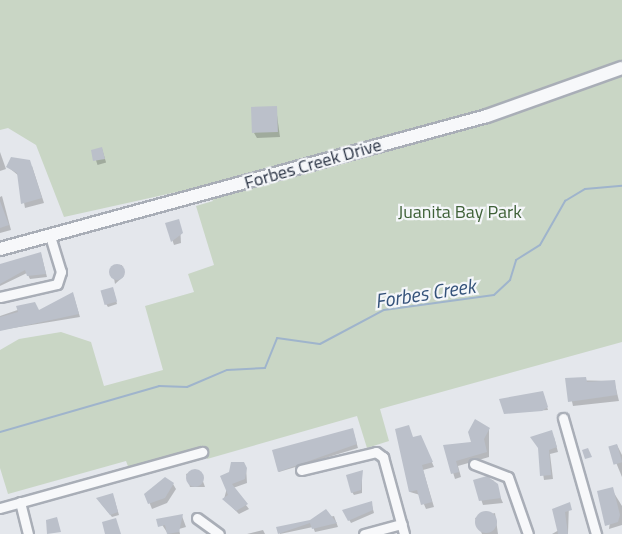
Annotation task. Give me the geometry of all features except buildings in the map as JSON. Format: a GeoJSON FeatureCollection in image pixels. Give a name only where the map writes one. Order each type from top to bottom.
{"type":"FeatureCollection","features":[{"type":"Feature","properties":{"kind":"street","name":"Forbes Creek Drive"},"geometry":{"type":"LineString","coordinates":[[0,249],[487,116],[622,68]]}},
{"type":"Feature","properties":{"kind":"street"},"geometry":{"type":"LineString","coordinates":[[0,297],[57,284],[61,272],[50,235]]}},
{"type":"Feature","properties":{"kind":"street"},"geometry":{"type":"LineString","coordinates":[[563,418],[596,534]]}},
{"type":"Feature","properties":{"kind":"street"},"geometry":{"type":"LineString","coordinates":[[0,508],[202,452]]}},
{"type":"Feature","properties":{"kind":"street"},"geometry":{"type":"LineString","coordinates":[[301,470],[376,452],[383,458],[404,534]]}},
{"type":"Feature","properties":{"kind":"street"},"geometry":{"type":"LineString","coordinates":[[474,464],[508,477],[528,534]]}},
{"type":"Feature","properties":{"kind":"street"},"geometry":{"type":"LineString","coordinates":[[20,502],[28,534]]}},
{"type":"Feature","properties":{"kind":"street"},"geometry":{"type":"LineString","coordinates":[[197,518],[219,534]]}},
{"type":"Feature","properties":{"kind":"street"},"geometry":{"type":"LineString","coordinates":[[364,534],[402,524]]}},
{"type":"Feature","properties":{"kind":"green space","name":"Juanita Bay Park"},"geometry":{"type":"Polygon","coordinates":[[[0,0],[622,0],[622,342],[380,409],[389,441],[367,448],[357,416],[207,459],[204,447],[129,469],[126,461],[8,494],[0,468],[0,350],[19,339],[61,332],[91,342],[104,386],[163,370],[145,306],[194,292],[188,274],[214,265],[196,206],[213,201],[204,186],[64,217],[36,145],[8,128],[0,130],[0,0]]]}},
{"type":"Feature","properties":{"kind":"waterway","name":"Forbes Creek"},"geometry":{"type":"LineString","coordinates":[[0,432],[159,386],[187,387],[227,370],[265,368],[277,338],[320,344],[384,310],[494,295],[510,280],[516,260],[540,245],[565,201],[585,189],[622,186]]}}]}
